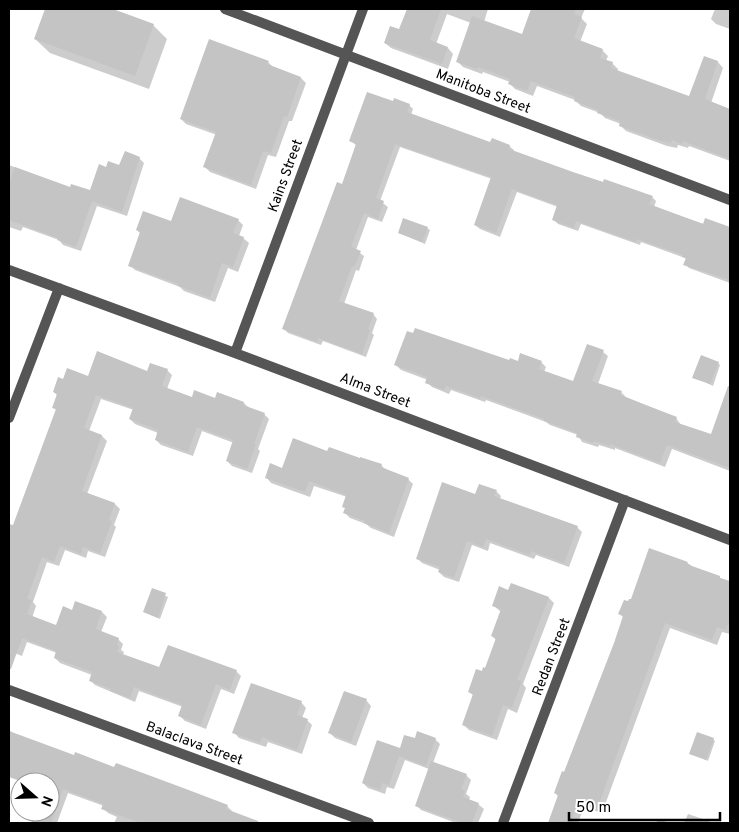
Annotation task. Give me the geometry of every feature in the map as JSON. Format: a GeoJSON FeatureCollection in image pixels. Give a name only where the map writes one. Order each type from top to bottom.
{"type":"FeatureCollection","features":[{"type":"Feature","properties":{"kind":"street","name":"Manitoba Street"},"geometry":{"type":"LineString","coordinates":[[225,9],[730,200]]}},
{"type":"Feature","properties":{"kind":"street","name":"Kains Street"},"geometry":{"type":"LineString","coordinates":[[235,353],[363,9]]}},
{"type":"Feature","properties":{"kind":"street","name":"Alma Street"},"geometry":{"type":"LineString","coordinates":[[9,270],[235,353],[730,540]]}},
{"type":"Feature","properties":{"kind":"street"},"geometry":{"type":"LineString","coordinates":[[9,418],[58,288]]}},
{"type":"Feature","properties":{"kind":"street","name":"Redan Street"},"geometry":{"type":"LineString","coordinates":[[503,823],[625,500]]}},
{"type":"Feature","properties":{"kind":"street","name":"Balaclava Street"},"geometry":{"type":"LineString","coordinates":[[9,690],[369,823]]}},
{"type":"Feature","properties":{"kind":"building"},"geometry":{"type":"Polygon","coordinates":[[[45,9],[113,9],[154,24],[135,76],[34,39],[45,9]]]}},
{"type":"Feature","properties":{"kind":"building"},"geometry":{"type":"Polygon","coordinates":[[[407,9],[441,9],[430,40],[448,47],[442,64],[384,43],[390,26],[399,29],[407,9]]]}},
{"type":"Feature","properties":{"kind":"building"},"geometry":{"type":"Polygon","coordinates":[[[531,9],[576,9],[574,14],[582,17],[574,38],[603,49],[600,58],[613,62],[611,68],[689,96],[704,56],[718,61],[705,99],[730,109],[730,159],[683,141],[682,144],[672,140],[671,143],[661,141],[619,126],[620,121],[597,113],[598,110],[574,101],[575,97],[531,81],[527,91],[508,84],[510,79],[478,67],[477,69],[456,62],[472,16],[522,34],[531,9]]]}},
{"type":"Feature","properties":{"kind":"building"},"geometry":{"type":"Polygon","coordinates":[[[209,39],[269,61],[267,64],[301,77],[287,117],[284,116],[271,153],[263,151],[251,185],[203,167],[216,132],[180,119],[209,39]]]}},
{"type":"Feature","properties":{"kind":"building"},"geometry":{"type":"Polygon","coordinates":[[[367,92],[393,101],[394,98],[410,104],[407,112],[490,142],[492,138],[510,145],[509,149],[573,172],[603,182],[604,179],[653,196],[649,204],[703,224],[705,218],[730,227],[730,280],[683,265],[686,258],[682,257],[683,255],[637,239],[636,242],[576,221],[574,228],[552,220],[557,205],[512,189],[496,233],[474,225],[491,177],[395,144],[376,198],[384,201],[378,219],[364,213],[351,247],[361,251],[354,267],[352,266],[339,301],[374,313],[362,354],[318,338],[317,342],[282,329],[337,182],[342,184],[356,144],[349,141],[367,92]]]}},
{"type":"Feature","properties":{"kind":"building"},"geometry":{"type":"Polygon","coordinates":[[[125,151],[140,157],[122,212],[92,201],[76,247],[57,240],[58,238],[9,220],[9,183],[15,167],[70,187],[71,184],[90,190],[99,164],[106,167],[108,161],[119,165],[125,151]]]}},
{"type":"Feature","properties":{"kind":"building"},"geometry":{"type":"Polygon","coordinates":[[[180,197],[239,219],[233,233],[244,237],[233,267],[222,263],[210,298],[178,286],[179,284],[128,266],[140,232],[136,230],[143,211],[171,221],[180,197]]]}},
{"type":"Feature","properties":{"kind":"building"},"geometry":{"type":"Polygon","coordinates":[[[403,218],[428,227],[422,242],[398,233],[403,218]]]}},
{"type":"Feature","properties":{"kind":"building"},"geometry":{"type":"Polygon","coordinates":[[[415,328],[509,360],[510,358],[518,361],[520,353],[542,361],[539,369],[573,381],[587,344],[604,350],[592,381],[622,391],[620,395],[677,417],[675,422],[711,434],[728,386],[730,386],[730,468],[667,445],[660,463],[610,444],[610,446],[594,441],[593,443],[576,437],[577,433],[481,396],[480,398],[446,386],[444,390],[425,383],[427,377],[394,365],[407,331],[413,333],[415,328]]]}},
{"type":"Feature","properties":{"kind":"building"},"geometry":{"type":"Polygon","coordinates":[[[97,351],[147,371],[150,363],[168,369],[162,386],[192,397],[194,390],[215,398],[217,392],[244,402],[243,405],[265,413],[247,469],[226,461],[233,440],[197,427],[188,452],[155,440],[158,430],[129,419],[133,408],[96,395],[84,428],[102,435],[82,491],[115,503],[109,520],[112,521],[100,553],[83,547],[81,554],[60,546],[54,562],[42,557],[27,599],[32,600],[27,614],[56,625],[63,606],[72,610],[75,601],[102,611],[96,629],[119,638],[117,652],[159,667],[168,645],[237,670],[230,690],[216,684],[201,725],[178,716],[182,705],[134,687],[130,698],[110,691],[111,689],[89,681],[92,672],[54,658],[56,651],[22,638],[11,669],[9,669],[9,524],[13,525],[56,409],[52,408],[57,394],[53,392],[58,377],[63,379],[67,368],[88,376],[97,351]]]}},
{"type":"Feature","properties":{"kind":"building"},"geometry":{"type":"Polygon","coordinates":[[[701,355],[719,362],[710,384],[692,378],[701,355]]]}},
{"type":"Feature","properties":{"kind":"building"},"geometry":{"type":"Polygon","coordinates":[[[293,438],[327,451],[329,447],[382,464],[381,467],[409,478],[389,533],[343,513],[345,508],[342,507],[346,495],[309,481],[305,492],[265,478],[270,463],[282,468],[293,438]]]}},
{"type":"Feature","properties":{"kind":"building"},"geometry":{"type":"Polygon","coordinates":[[[442,482],[475,494],[479,484],[497,490],[494,496],[578,526],[564,563],[531,551],[530,555],[486,539],[483,547],[467,541],[454,578],[438,572],[440,567],[416,559],[442,482]]]}},
{"type":"Feature","properties":{"kind":"building"},"geometry":{"type":"Polygon","coordinates":[[[649,548],[688,562],[692,566],[730,581],[730,619],[726,630],[717,627],[712,640],[665,623],[597,809],[579,802],[571,823],[548,823],[558,795],[554,793],[562,771],[564,772],[614,643],[623,616],[618,614],[624,600],[628,601],[631,599],[649,548]]]}},
{"type":"Feature","properties":{"kind":"building"},"geometry":{"type":"Polygon","coordinates":[[[511,583],[549,597],[517,680],[522,681],[512,708],[503,705],[492,736],[462,725],[473,694],[468,692],[476,669],[482,671],[483,667],[485,668],[496,638],[491,636],[501,609],[492,606],[499,586],[508,590],[511,583]]]}},
{"type":"Feature","properties":{"kind":"building"},"geometry":{"type":"Polygon","coordinates":[[[152,588],[166,593],[158,618],[143,612],[152,588]]]}},
{"type":"Feature","properties":{"kind":"building"},"geometry":{"type":"Polygon","coordinates":[[[251,683],[302,701],[297,715],[308,719],[297,750],[262,737],[260,743],[232,733],[251,683]]]}},
{"type":"Feature","properties":{"kind":"building"},"geometry":{"type":"Polygon","coordinates":[[[344,691],[367,699],[351,742],[328,733],[344,691]]]}},
{"type":"Feature","properties":{"kind":"building"},"geometry":{"type":"Polygon","coordinates":[[[9,731],[74,755],[75,752],[114,767],[116,763],[228,805],[226,809],[258,821],[258,823],[141,823],[101,809],[103,804],[63,789],[60,798],[60,772],[10,772],[9,777],[9,731]]]}},
{"type":"Feature","properties":{"kind":"building"},"geometry":{"type":"Polygon","coordinates":[[[417,731],[436,738],[426,766],[399,756],[389,785],[382,783],[380,790],[362,783],[377,740],[400,748],[404,735],[415,738],[417,731]]]}},
{"type":"Feature","properties":{"kind":"building"},"geometry":{"type":"Polygon","coordinates":[[[697,732],[714,738],[706,760],[689,754],[697,732]]]}},
{"type":"Feature","properties":{"kind":"building"},"geometry":{"type":"Polygon","coordinates":[[[431,761],[467,774],[461,789],[465,791],[463,797],[479,803],[472,823],[463,823],[415,806],[431,761]]]}},
{"type":"Feature","properties":{"kind":"building"},"geometry":{"type":"Polygon","coordinates":[[[31,822],[51,822],[51,823],[31,822]]]}}]}
